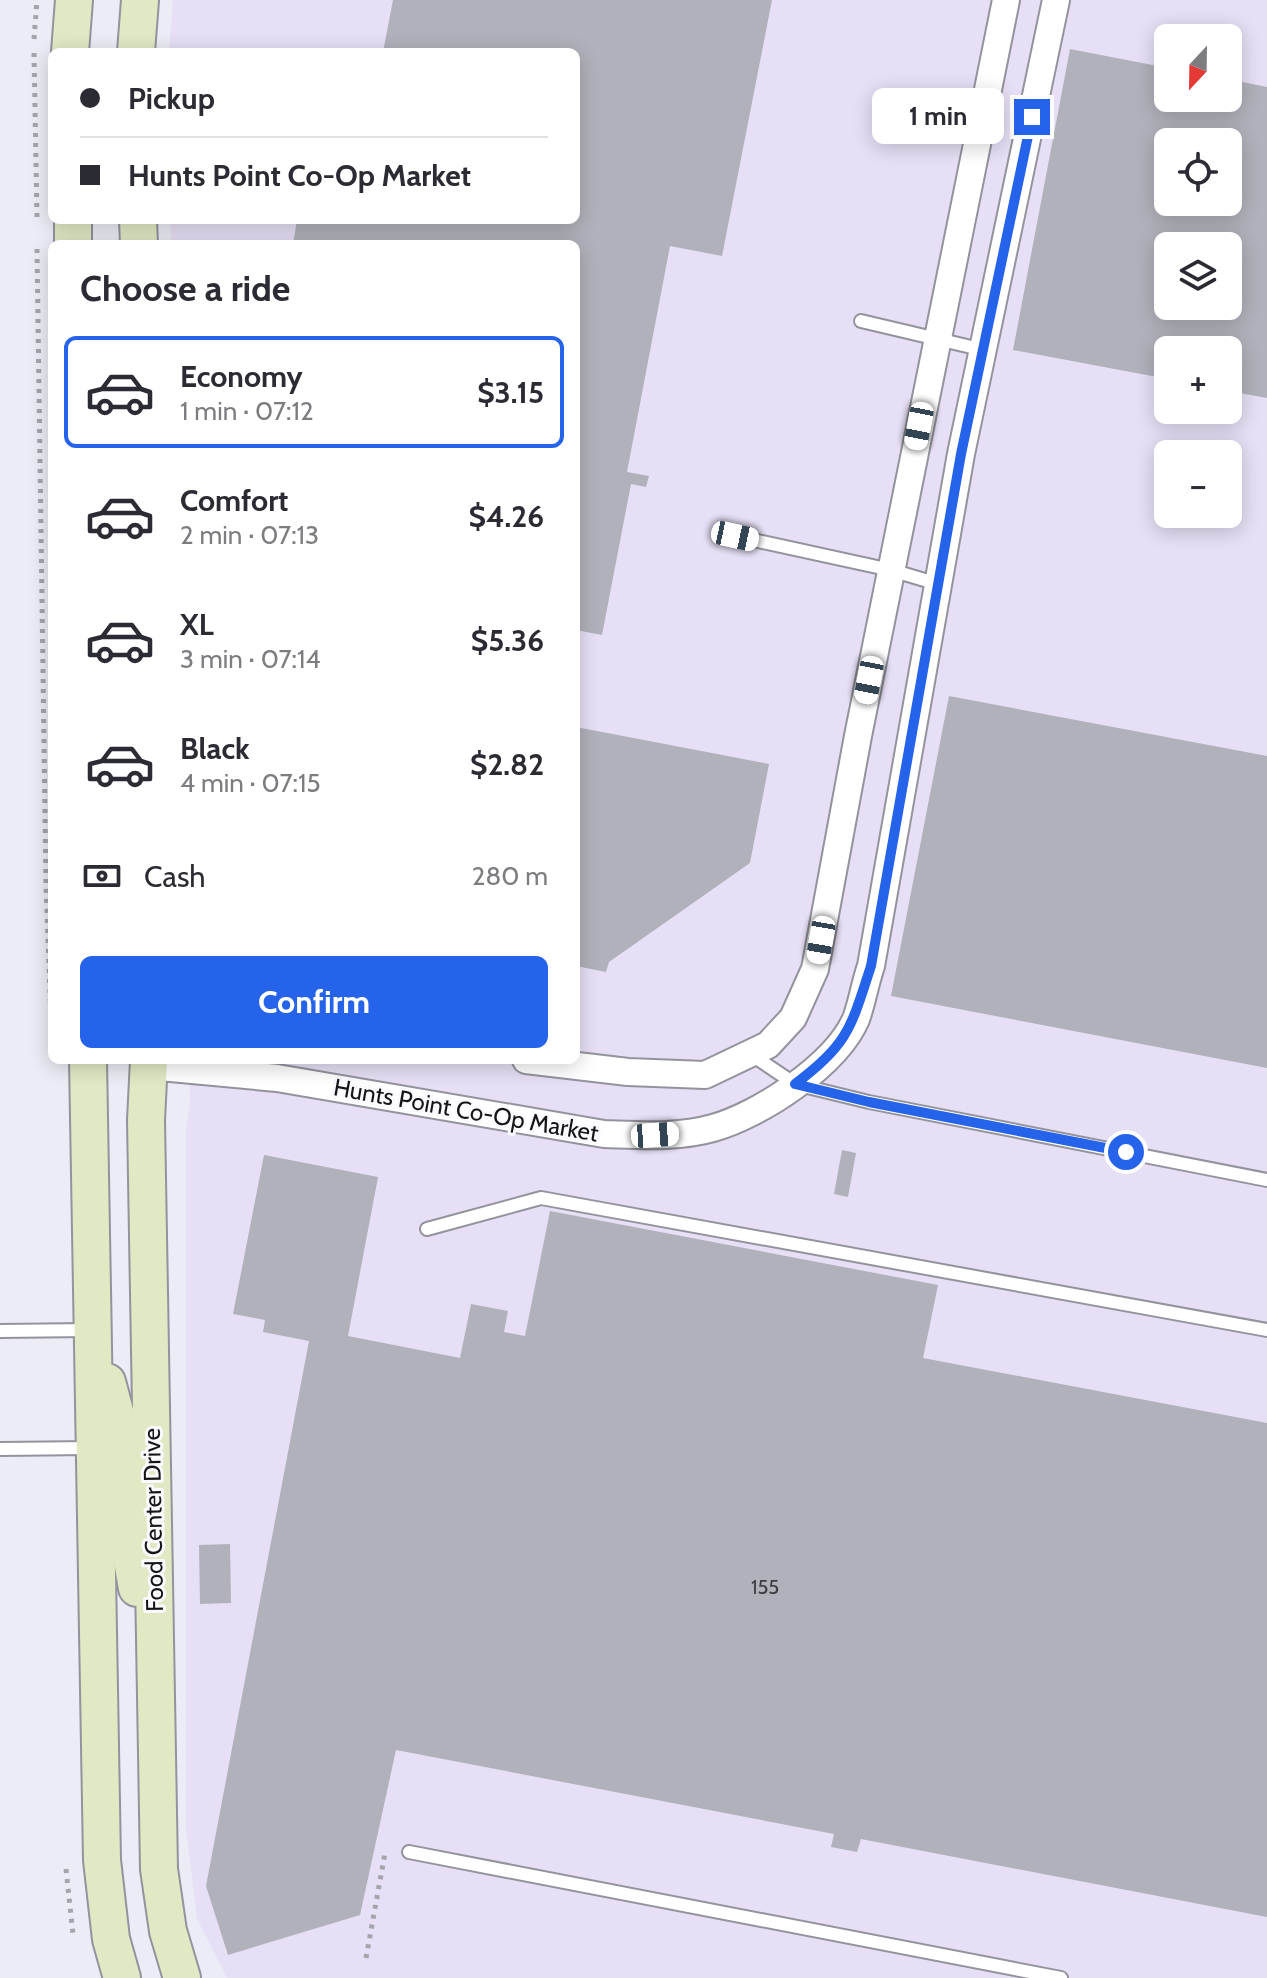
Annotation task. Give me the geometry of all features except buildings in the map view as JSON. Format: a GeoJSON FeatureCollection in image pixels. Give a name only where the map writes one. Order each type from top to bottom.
{"type":"FeatureCollection","features":[{"type":"Feature","properties":{"kind":"main road"},"geometry":{"type":"LineString","coordinates":[[70,48],[74,0]]}},
{"type":"Feature","properties":{"kind":"main road"},"geometry":{"type":"LineString","coordinates":[[136,48],[140,0]]}},
{"type":"Feature","properties":{"kind":"main road"},"geometry":{"type":"LineString","coordinates":[[88,1064],[102,1860],[111,1939],[122,1978]]}},
{"type":"Feature","properties":{"kind":"main road","name":"Food Center Drive"},"geometry":{"type":"LineString","coordinates":[[145,1064],[161,1898],[182,1978]]}},
{"type":"Feature","properties":{"kind":"main road"},"geometry":{"type":"LineString","coordinates":[[93,1330],[121,1434],[129,1544],[156,1689]]}},
{"type":"Feature","properties":{"kind":"street"},"geometry":{"type":"LineString","coordinates":[[560,1064],[628,1072],[705,1075],[768,1045],[793,1018],[815,969],[936,340],[1006,0]]}},
{"type":"Feature","properties":{"kind":"street","name":"Hunts Point Co-Op Market"},"geometry":{"type":"LineString","coordinates":[[154,1064],[277,1078],[617,1134],[655,1135],[711,1129],[738,1120],[795,1084],[839,1045],[855,1020],[871,966],[938,584],[1056,0]]}},
{"type":"Feature","properties":{"kind":"lane"},"geometry":{"type":"LineString","coordinates":[[861,321],[984,350]]}},
{"type":"Feature","properties":{"kind":"lane"},"geometry":{"type":"LineString","coordinates":[[735,536],[891,570],[938,584]]}},
{"type":"Feature","properties":{"kind":"lane"},"geometry":{"type":"LineString","coordinates":[[752,1055],[795,1084],[869,1102],[1267,1180]]}},
{"type":"Feature","properties":{"kind":"lane"},"geometry":{"type":"LineString","coordinates":[[427,1229],[541,1198],[1267,1330]]}},
{"type":"Feature","properties":{"kind":"lane"},"geometry":{"type":"LineString","coordinates":[[0,1331],[93,1330]]}},
{"type":"Feature","properties":{"kind":"lane"},"geometry":{"type":"LineString","coordinates":[[0,1449],[94,1448]]}},
{"type":"Feature","properties":{"kind":"lane"},"geometry":{"type":"LineString","coordinates":[[409,1852],[1061,1978]]}},
{"type":"Feature","properties":{"kind":"path"},"geometry":{"type":"LineString","coordinates":[[37,0],[37,229]]}},
{"type":"Feature","properties":{"kind":"path"},"geometry":{"type":"LineString","coordinates":[[37,245],[48,938]]}},
{"type":"Feature","properties":{"kind":"path"},"geometry":{"type":"LineString","coordinates":[[366,1958],[386,1847],[409,1852]]}},
{"type":"Feature","properties":{"kind":"shaded area"},"geometry":{"type":"Polygon","coordinates":[[[173,0],[1267,0],[1267,1978],[227,1978],[197,1919],[186,1828],[186,1130],[190,1102],[189,1064],[580,1064],[580,240],[171,240],[170,224],[580,224],[580,48],[169,48],[173,0]]]}},
{"type":"Feature","properties":{"kind":"route"},"geometry":{"type":"LineString","coordinates":[[1032,117],[961,454],[871,966],[855,1020],[839,1045],[819,1066],[795,1084],[869,1102],[1126,1152]]}}]}
